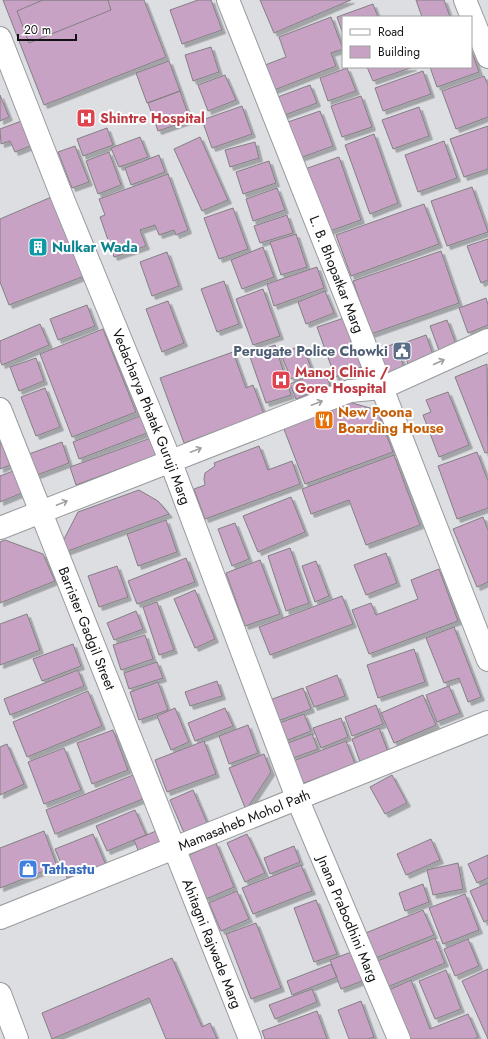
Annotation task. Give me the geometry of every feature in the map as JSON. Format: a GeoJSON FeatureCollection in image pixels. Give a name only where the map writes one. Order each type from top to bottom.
{"type":"FeatureCollection","features":[{"type":"Feature","properties":{"kind":"street","name":"L. B. Bhopatkar Marg"},"geometry":{"type":"LineString","coordinates":[[228,0],[488,660]]}},
{"type":"Feature","properties":{"kind":"street"},"geometry":{"type":"LineString","coordinates":[[465,0],[471,16]]}},
{"type":"Feature","properties":{"kind":"street"},"geometry":{"type":"LineString","coordinates":[[472,17],[488,57]]}},
{"type":"Feature","properties":{"kind":"street","name":"Vedacharya Phatak Guruji Marg"},"geometry":{"type":"LineString","coordinates":[[0,38],[63,199],[170,460],[297,798]]}},
{"type":"Feature","properties":{"kind":"street"},"geometry":{"type":"LineString","coordinates":[[0,528],[170,460],[350,391],[382,388],[488,340]]}},
{"type":"Feature","properties":{"kind":"street","name":"Barrister Gadgil Street"},"geometry":{"type":"LineString","coordinates":[[0,409],[42,511],[173,848]]}},
{"type":"Feature","properties":{"kind":"street","name":"Mamasaheb Mohol Path"},"geometry":{"type":"LineString","coordinates":[[0,918],[488,722]]}},
{"type":"Feature","properties":{"kind":"street","name":"Jnana Prabodhini Marg"},"geometry":{"type":"LineString","coordinates":[[297,798],[399,1039]]}},
{"type":"Feature","properties":{"kind":"street","name":"Ahitagni Rajwade Marg"},"geometry":{"type":"LineString","coordinates":[[173,848],[250,1039]]}},
{"type":"Feature","properties":{"kind":"street"},"geometry":{"type":"LineString","coordinates":[[0,994],[17,1039]]}},
{"type":"Feature","properties":{"kind":"building"},"geometry":{"type":"Polygon","coordinates":[[[3,0],[144,0],[166,57],[44,105],[3,0]]]}},
{"type":"Feature","properties":{"kind":"building"},"geometry":{"type":"Polygon","coordinates":[[[43,0],[108,0],[111,10],[29,43],[17,11],[43,0]]]}},
{"type":"Feature","properties":{"kind":"building"},"geometry":{"type":"Polygon","coordinates":[[[198,0],[211,0],[222,30],[182,44],[170,10],[198,0]]]}},
{"type":"Feature","properties":{"kind":"building"},"geometry":{"type":"Polygon","coordinates":[[[260,0],[351,0],[274,33],[260,0]]]}},
{"type":"Feature","properties":{"kind":"building"},"geometry":{"type":"Polygon","coordinates":[[[416,0],[444,0],[450,16],[422,16],[416,0]]]}},
{"type":"Feature","properties":{"kind":"building"},"geometry":{"type":"Polygon","coordinates":[[[373,4],[378,16],[342,16],[342,31],[337,17],[373,4]]]}},
{"type":"Feature","properties":{"kind":"building"},"geometry":{"type":"Polygon","coordinates":[[[331,17],[342,49],[331,53],[336,66],[269,92],[260,67],[286,57],[279,37],[331,17]]]}},
{"type":"Feature","properties":{"kind":"building"},"geometry":{"type":"Polygon","coordinates":[[[211,47],[219,72],[193,81],[185,55],[211,47]]]}},
{"type":"Feature","properties":{"kind":"building"},"geometry":{"type":"Polygon","coordinates":[[[472,52],[479,72],[437,87],[430,68],[472,68],[472,52]]]}},
{"type":"Feature","properties":{"kind":"building"},"geometry":{"type":"Polygon","coordinates":[[[169,61],[180,91],[147,103],[136,73],[169,61]]]}},
{"type":"Feature","properties":{"kind":"building"},"geometry":{"type":"Polygon","coordinates":[[[347,68],[356,91],[328,101],[320,78],[347,68]]]}},
{"type":"Feature","properties":{"kind":"building"},"geometry":{"type":"Polygon","coordinates":[[[367,68],[410,68],[373,81],[367,68]]]}},
{"type":"Feature","properties":{"kind":"building"},"geometry":{"type":"Polygon","coordinates":[[[423,71],[431,94],[383,111],[375,88],[423,71]]]}},
{"type":"Feature","properties":{"kind":"building"},"geometry":{"type":"Polygon","coordinates":[[[225,75],[236,100],[208,111],[198,85],[225,75]]]}},
{"type":"Feature","properties":{"kind":"building"},"geometry":{"type":"Polygon","coordinates":[[[484,76],[488,85],[488,117],[456,129],[442,91],[484,76]]]}},
{"type":"Feature","properties":{"kind":"building"},"geometry":{"type":"Polygon","coordinates":[[[310,85],[317,103],[282,116],[275,98],[310,85]]]}},
{"type":"Feature","properties":{"kind":"building"},"geometry":{"type":"Polygon","coordinates":[[[180,91],[190,120],[158,131],[148,103],[180,91]]]}},
{"type":"Feature","properties":{"kind":"building"},"geometry":{"type":"Polygon","coordinates":[[[0,95],[9,117],[0,121],[0,95]]]}},
{"type":"Feature","properties":{"kind":"building"},"geometry":{"type":"Polygon","coordinates":[[[361,96],[372,127],[342,137],[331,106],[361,96]]]}},
{"type":"Feature","properties":{"kind":"building"},"geometry":{"type":"Polygon","coordinates":[[[242,106],[252,134],[212,148],[202,120],[242,106]]]}},
{"type":"Feature","properties":{"kind":"building"},"geometry":{"type":"Polygon","coordinates":[[[419,107],[429,136],[393,149],[382,120],[419,107]]]}},
{"type":"Feature","properties":{"kind":"building"},"geometry":{"type":"Polygon","coordinates":[[[320,111],[333,146],[297,159],[285,123],[320,111]]]}},
{"type":"Feature","properties":{"kind":"building"},"geometry":{"type":"Polygon","coordinates":[[[24,120],[33,145],[15,152],[10,141],[1,144],[0,129],[24,120]]]}},
{"type":"Feature","properties":{"kind":"building"},"geometry":{"type":"Polygon","coordinates":[[[488,126],[488,169],[464,177],[450,139],[488,126]]]}},
{"type":"Feature","properties":{"kind":"building"},"geometry":{"type":"Polygon","coordinates":[[[107,128],[113,145],[83,156],[77,139],[107,128]]]}},
{"type":"Feature","properties":{"kind":"building"},"geometry":{"type":"Polygon","coordinates":[[[374,134],[398,203],[370,214],[345,145],[374,134]]]}},
{"type":"Feature","properties":{"kind":"building"},"geometry":{"type":"Polygon","coordinates":[[[140,137],[148,157],[119,167],[111,148],[140,137]]]}},
{"type":"Feature","properties":{"kind":"building"},"geometry":{"type":"Polygon","coordinates":[[[200,137],[228,200],[202,211],[174,149],[200,137]]]}},
{"type":"Feature","properties":{"kind":"building"},"geometry":{"type":"Polygon","coordinates":[[[444,141],[457,178],[418,192],[405,155],[444,141]]]}},
{"type":"Feature","properties":{"kind":"building"},"geometry":{"type":"Polygon","coordinates":[[[255,142],[259,158],[230,167],[225,150],[255,142]]]}},
{"type":"Feature","properties":{"kind":"building"},"geometry":{"type":"Polygon","coordinates":[[[75,146],[89,182],[72,188],[58,152],[75,146]]]}},
{"type":"Feature","properties":{"kind":"building"},"geometry":{"type":"Polygon","coordinates":[[[109,152],[121,185],[98,194],[86,161],[109,152]]]}},
{"type":"Feature","properties":{"kind":"building"},"geometry":{"type":"Polygon","coordinates":[[[159,155],[165,172],[131,185],[125,168],[159,155]]]}},
{"type":"Feature","properties":{"kind":"building"},"geometry":{"type":"Polygon","coordinates":[[[339,157],[361,220],[327,232],[305,169],[339,157]]]}},
{"type":"Feature","properties":{"kind":"building"},"geometry":{"type":"Polygon","coordinates":[[[269,161],[276,183],[243,194],[236,172],[269,161]]]}},
{"type":"Feature","properties":{"kind":"building"},"geometry":{"type":"Polygon","coordinates":[[[168,174],[188,230],[176,235],[174,230],[159,235],[155,225],[140,230],[146,246],[114,257],[100,217],[105,215],[99,199],[168,174]]]}},
{"type":"Feature","properties":{"kind":"building"},"geometry":{"type":"Polygon","coordinates":[[[472,187],[488,232],[447,246],[431,201],[472,187]]]}},
{"type":"Feature","properties":{"kind":"building"},"geometry":{"type":"Polygon","coordinates":[[[277,188],[285,210],[253,221],[246,199],[277,188]]]}},
{"type":"Feature","properties":{"kind":"building","name":"Nulkar Wada"},"geometry":{"type":"Polygon","coordinates":[[[56,195],[87,275],[9,305],[0,282],[0,219],[56,195]]]}},
{"type":"Feature","properties":{"kind":"building"},"geometry":{"type":"Polygon","coordinates":[[[424,204],[439,244],[351,276],[336,235],[424,204]]]}},
{"type":"Feature","properties":{"kind":"building"},"geometry":{"type":"Polygon","coordinates":[[[233,208],[248,249],[219,259],[204,218],[233,208]]]}},
{"type":"Feature","properties":{"kind":"building"},"geometry":{"type":"Polygon","coordinates":[[[287,215],[293,233],[260,243],[254,226],[287,215]]]}},
{"type":"Feature","properties":{"kind":"building"},"geometry":{"type":"Polygon","coordinates":[[[296,234],[307,267],[281,275],[270,242],[296,234]]]}},
{"type":"Feature","properties":{"kind":"building"},"geometry":{"type":"Polygon","coordinates":[[[488,239],[488,280],[481,283],[467,246],[488,239]]]}},
{"type":"Feature","properties":{"kind":"building"},"geometry":{"type":"Polygon","coordinates":[[[263,247],[274,277],[242,289],[231,260],[263,247]]]}},
{"type":"Feature","properties":{"kind":"building"},"geometry":{"type":"Polygon","coordinates":[[[441,251],[459,303],[371,334],[353,281],[441,251]]]}},
{"type":"Feature","properties":{"kind":"building"},"geometry":{"type":"Polygon","coordinates":[[[167,252],[179,286],[152,296],[140,262],[167,252]]]}},
{"type":"Feature","properties":{"kind":"building"},"geometry":{"type":"Polygon","coordinates":[[[317,267],[324,288],[274,306],[267,284],[317,267]]]}},
{"type":"Feature","properties":{"kind":"building"},"geometry":{"type":"Polygon","coordinates":[[[224,281],[239,324],[217,332],[201,289],[224,281]]]}},
{"type":"Feature","properties":{"kind":"building"},"geometry":{"type":"Polygon","coordinates":[[[263,289],[280,336],[253,345],[236,299],[263,289]]]}},
{"type":"Feature","properties":{"kind":"building"},"geometry":{"type":"Polygon","coordinates":[[[325,291],[334,313],[306,324],[298,302],[325,291]]]}},
{"type":"Feature","properties":{"kind":"building"},"geometry":{"type":"Polygon","coordinates":[[[486,298],[488,305],[488,325],[468,333],[459,308],[486,298]]]}},
{"type":"Feature","properties":{"kind":"building"},"geometry":{"type":"Polygon","coordinates":[[[168,301],[184,343],[162,352],[146,309],[168,301]]]}},
{"type":"Feature","properties":{"kind":"building"},"geometry":{"type":"Polygon","coordinates":[[[87,305],[95,326],[58,340],[50,319],[87,305]]]}},
{"type":"Feature","properties":{"kind":"building"},"geometry":{"type":"Polygon","coordinates":[[[344,318],[362,367],[335,377],[317,327],[344,318]]]}},
{"type":"Feature","properties":{"kind":"building"},"geometry":{"type":"Polygon","coordinates":[[[447,320],[457,347],[440,353],[430,326],[447,320]]]}},
{"type":"Feature","properties":{"kind":"building"},"geometry":{"type":"Polygon","coordinates":[[[40,324],[49,345],[2,365],[0,360],[0,341],[40,324]]]}},
{"type":"Feature","properties":{"kind":"building"},"geometry":{"type":"Polygon","coordinates":[[[103,329],[136,412],[72,437],[40,354],[103,329]]]}},
{"type":"Feature","properties":{"kind":"building"},"geometry":{"type":"Polygon","coordinates":[[[426,335],[434,357],[409,367],[401,344],[426,335]]]}},
{"type":"Feature","properties":{"kind":"building"},"geometry":{"type":"Polygon","coordinates":[[[396,343],[405,371],[387,377],[378,350],[396,343]]]}},
{"type":"Feature","properties":{"kind":"building"},"geometry":{"type":"Polygon","coordinates":[[[275,345],[291,395],[266,403],[249,354],[275,345]]]}},
{"type":"Feature","properties":{"kind":"building"},"geometry":{"type":"Polygon","coordinates":[[[302,345],[312,370],[291,379],[281,354],[302,345]]]}},
{"type":"Feature","properties":{"kind":"building"},"geometry":{"type":"Polygon","coordinates":[[[233,352],[246,388],[253,385],[264,414],[184,443],[160,378],[233,352]]]}},
{"type":"Feature","properties":{"kind":"building"},"geometry":{"type":"Polygon","coordinates":[[[36,358],[44,381],[19,391],[10,367],[36,358]]]}},
{"type":"Feature","properties":{"kind":"building"},"geometry":{"type":"Polygon","coordinates":[[[487,364],[488,452],[485,453],[455,377],[487,364]]]}},
{"type":"Feature","properties":{"kind":"building"},"geometry":{"type":"Polygon","coordinates":[[[324,370],[330,385],[296,399],[290,384],[324,370]]]}},
{"type":"Feature","properties":{"kind":"building"},"geometry":{"type":"Polygon","coordinates":[[[45,388],[60,427],[36,436],[21,397],[45,388]]]}},
{"type":"Feature","properties":{"kind":"building"},"geometry":{"type":"Polygon","coordinates":[[[448,392],[469,445],[439,457],[423,415],[431,412],[426,400],[448,392]]]}},
{"type":"Feature","properties":{"kind":"building"},"geometry":{"type":"Polygon","coordinates":[[[345,401],[377,410],[393,452],[305,484],[282,424],[345,401]]]}},
{"type":"Feature","properties":{"kind":"building"},"geometry":{"type":"Polygon","coordinates":[[[140,416],[147,433],[79,459],[73,442],[140,416]]]}},
{"type":"Feature","properties":{"kind":"building"},"geometry":{"type":"Polygon","coordinates":[[[151,438],[157,455],[76,485],[70,467],[151,438]]]}},
{"type":"Feature","properties":{"kind":"building"},"geometry":{"type":"Polygon","coordinates":[[[0,440],[10,465],[0,469],[0,440]]]}},
{"type":"Feature","properties":{"kind":"building"},"geometry":{"type":"Polygon","coordinates":[[[62,442],[69,463],[37,475],[29,454],[62,442]]]}},
{"type":"Feature","properties":{"kind":"building"},"geometry":{"type":"Polygon","coordinates":[[[259,446],[268,470],[292,461],[300,484],[205,519],[194,489],[205,485],[205,473],[215,466],[214,463],[259,446]]]}},
{"type":"Feature","properties":{"kind":"building"},"geometry":{"type":"Polygon","coordinates":[[[477,452],[488,481],[488,508],[457,519],[438,466],[477,452]]]}},
{"type":"Feature","properties":{"kind":"building"},"geometry":{"type":"Polygon","coordinates":[[[394,455],[420,525],[366,545],[349,500],[311,514],[302,489],[394,455]]]}},
{"type":"Feature","properties":{"kind":"building"},"geometry":{"type":"Polygon","coordinates":[[[13,471],[22,493],[0,502],[0,476],[13,471]]]}},
{"type":"Feature","properties":{"kind":"building"},"geometry":{"type":"Polygon","coordinates":[[[139,490],[158,501],[169,514],[65,552],[62,543],[78,512],[139,490]]]}},
{"type":"Feature","properties":{"kind":"building"},"geometry":{"type":"Polygon","coordinates":[[[291,497],[305,532],[258,552],[243,516],[291,497]]]}},
{"type":"Feature","properties":{"kind":"building"},"geometry":{"type":"Polygon","coordinates":[[[483,517],[488,530],[488,582],[477,587],[453,529],[483,517]]]}},
{"type":"Feature","properties":{"kind":"building"},"geometry":{"type":"Polygon","coordinates":[[[166,520],[177,552],[138,566],[127,534],[166,520]]]}},
{"type":"Feature","properties":{"kind":"building"},"geometry":{"type":"Polygon","coordinates":[[[235,523],[249,559],[232,566],[218,529],[235,523]]]}},
{"type":"Feature","properties":{"kind":"building"},"geometry":{"type":"Polygon","coordinates":[[[5,540],[43,554],[55,581],[0,603],[0,542],[5,540]]]}},
{"type":"Feature","properties":{"kind":"building"},"geometry":{"type":"Polygon","coordinates":[[[290,548],[309,603],[286,611],[268,556],[290,548]]]}},
{"type":"Feature","properties":{"kind":"building"},"geometry":{"type":"Polygon","coordinates":[[[386,553],[397,583],[366,595],[354,565],[386,553]]]}},
{"type":"Feature","properties":{"kind":"building"},"geometry":{"type":"Polygon","coordinates":[[[186,558],[195,582],[137,604],[128,581],[186,558]]]}},
{"type":"Feature","properties":{"kind":"building"},"geometry":{"type":"Polygon","coordinates":[[[260,560],[280,614],[245,626],[226,573],[260,560]]]}},
{"type":"Feature","properties":{"kind":"building"},"geometry":{"type":"Polygon","coordinates":[[[316,561],[329,596],[315,602],[302,566],[316,561]]]}},
{"type":"Feature","properties":{"kind":"building"},"geometry":{"type":"Polygon","coordinates":[[[117,566],[128,597],[99,607],[88,576],[117,566]]]}},
{"type":"Feature","properties":{"kind":"building"},"geometry":{"type":"Polygon","coordinates":[[[439,569],[458,621],[369,654],[352,610],[371,603],[376,615],[418,599],[411,580],[439,569]]]}},
{"type":"Feature","properties":{"kind":"building"},"geometry":{"type":"Polygon","coordinates":[[[195,590],[215,639],[195,648],[174,599],[195,590]]]}},
{"type":"Feature","properties":{"kind":"building"},"geometry":{"type":"Polygon","coordinates":[[[342,596],[353,624],[270,655],[259,627],[342,596]]]}},
{"type":"Feature","properties":{"kind":"building"},"geometry":{"type":"Polygon","coordinates":[[[157,602],[174,650],[159,655],[143,607],[157,602]]]}},
{"type":"Feature","properties":{"kind":"building"},"geometry":{"type":"Polygon","coordinates":[[[136,611],[143,629],[114,640],[107,623],[136,611]]]}},
{"type":"Feature","properties":{"kind":"building"},"geometry":{"type":"Polygon","coordinates":[[[27,614],[40,650],[0,665],[0,624],[27,614]]]}},
{"type":"Feature","properties":{"kind":"building"},"geometry":{"type":"Polygon","coordinates":[[[454,627],[481,697],[468,702],[459,678],[444,683],[426,638],[454,627]]]}},
{"type":"Feature","properties":{"kind":"building"},"geometry":{"type":"Polygon","coordinates":[[[145,635],[153,659],[121,670],[113,645],[145,635]]]}},
{"type":"Feature","properties":{"kind":"building"},"geometry":{"type":"Polygon","coordinates":[[[73,644],[81,666],[42,681],[33,659],[73,644]]]}},
{"type":"Feature","properties":{"kind":"building"},"geometry":{"type":"Polygon","coordinates":[[[414,649],[425,682],[378,698],[367,665],[414,649]]]}},
{"type":"Feature","properties":{"kind":"building"},"geometry":{"type":"Polygon","coordinates":[[[157,662],[163,678],[129,689],[124,673],[157,662]]]}},
{"type":"Feature","properties":{"kind":"building"},"geometry":{"type":"Polygon","coordinates":[[[78,670],[84,686],[10,715],[4,699],[78,670]]]}},
{"type":"Feature","properties":{"kind":"building"},"geometry":{"type":"Polygon","coordinates":[[[337,675],[345,696],[314,707],[306,687],[337,675]]]}},
{"type":"Feature","properties":{"kind":"building"},"geometry":{"type":"Polygon","coordinates":[[[217,681],[222,696],[190,706],[185,692],[217,681]]]}},
{"type":"Feature","properties":{"kind":"building"},"geometry":{"type":"Polygon","coordinates":[[[158,682],[168,710],[139,720],[130,692],[158,682]]]}},
{"type":"Feature","properties":{"kind":"building"},"geometry":{"type":"Polygon","coordinates":[[[449,686],[460,713],[437,722],[426,695],[449,686]]]}},
{"type":"Feature","properties":{"kind":"building"},"geometry":{"type":"Polygon","coordinates":[[[303,688],[311,709],[272,723],[264,702],[303,688]]]}},
{"type":"Feature","properties":{"kind":"building"},"geometry":{"type":"Polygon","coordinates":[[[88,691],[102,726],[27,757],[13,722],[88,691]]]}},
{"type":"Feature","properties":{"kind":"building"},"geometry":{"type":"Polygon","coordinates":[[[423,695],[436,725],[394,743],[381,713],[423,695]]]}},
{"type":"Feature","properties":{"kind":"building"},"geometry":{"type":"Polygon","coordinates":[[[376,705],[383,724],[352,736],[345,717],[376,705]]]}},
{"type":"Feature","properties":{"kind":"building"},"geometry":{"type":"Polygon","coordinates":[[[175,708],[189,742],[171,750],[157,716],[175,708]]]}},
{"type":"Feature","properties":{"kind":"building"},"geometry":{"type":"Polygon","coordinates":[[[225,708],[233,726],[195,741],[188,723],[225,708]]]}},
{"type":"Feature","properties":{"kind":"building"},"geometry":{"type":"Polygon","coordinates":[[[304,714],[311,731],[278,744],[271,726],[304,714]]]}},
{"type":"Feature","properties":{"kind":"building"},"geometry":{"type":"Polygon","coordinates":[[[341,718],[348,737],[321,748],[313,728],[341,718]]]}},
{"type":"Feature","properties":{"kind":"building"},"geometry":{"type":"Polygon","coordinates":[[[248,725],[258,753],[229,764],[219,736],[248,725]]]}},
{"type":"Feature","properties":{"kind":"building"},"geometry":{"type":"Polygon","coordinates":[[[379,728],[388,752],[360,762],[352,739],[379,728]]]}},
{"type":"Feature","properties":{"kind":"building"},"geometry":{"type":"Polygon","coordinates":[[[113,730],[128,770],[92,784],[77,743],[113,730]]]}},
{"type":"Feature","properties":{"kind":"building"},"geometry":{"type":"Polygon","coordinates":[[[312,734],[318,749],[285,761],[280,746],[312,734]]]}},
{"type":"Feature","properties":{"kind":"building"},"geometry":{"type":"Polygon","coordinates":[[[204,741],[216,774],[167,792],[155,760],[204,741]]]}},
{"type":"Feature","properties":{"kind":"building"},"geometry":{"type":"Polygon","coordinates":[[[346,741],[355,764],[296,786],[288,763],[346,741]]]}},
{"type":"Feature","properties":{"kind":"building"},"geometry":{"type":"Polygon","coordinates":[[[7,744],[24,784],[0,795],[0,747],[7,744]]]}},
{"type":"Feature","properties":{"kind":"building"},"geometry":{"type":"Polygon","coordinates":[[[64,748],[81,790],[44,804],[28,762],[64,748]]]}},
{"type":"Feature","properties":{"kind":"building"},"geometry":{"type":"Polygon","coordinates":[[[264,754],[271,772],[246,810],[229,768],[264,754]]]}},
{"type":"Feature","properties":{"kind":"building"},"geometry":{"type":"Polygon","coordinates":[[[133,775],[143,799],[55,834],[46,810],[133,775]]]}},
{"type":"Feature","properties":{"kind":"building"},"geometry":{"type":"Polygon","coordinates":[[[392,775],[407,803],[385,814],[370,787],[392,775]]]}},
{"type":"Feature","properties":{"kind":"building"},"geometry":{"type":"Polygon","coordinates":[[[193,790],[208,825],[185,835],[170,800],[193,790]]]}},
{"type":"Feature","properties":{"kind":"building"},"geometry":{"type":"Polygon","coordinates":[[[135,810],[146,835],[107,851],[96,826],[135,810]]]}},
{"type":"Feature","properties":{"kind":"building"},"geometry":{"type":"Polygon","coordinates":[[[161,829],[167,844],[140,855],[134,840],[161,829]]]}},
{"type":"Feature","properties":{"kind":"building"},"geometry":{"type":"Polygon","coordinates":[[[44,831],[57,866],[0,888],[0,848],[44,831]]]}},
{"type":"Feature","properties":{"kind":"building"},"geometry":{"type":"Polygon","coordinates":[[[93,834],[106,865],[68,880],[55,849],[93,834]]]}},
{"type":"Feature","properties":{"kind":"building"},"geometry":{"type":"Polygon","coordinates":[[[247,834],[265,873],[245,882],[227,843],[247,834]]]}},
{"type":"Feature","properties":{"kind":"building"},"geometry":{"type":"Polygon","coordinates":[[[431,839],[440,860],[406,875],[397,854],[431,839]]]}},
{"type":"Feature","properties":{"kind":"building"},"geometry":{"type":"Polygon","coordinates":[[[216,843],[234,887],[206,899],[187,856],[216,843]]]}},
{"type":"Feature","properties":{"kind":"building"},"geometry":{"type":"Polygon","coordinates":[[[294,846],[300,862],[270,874],[264,858],[294,846]]]}},
{"type":"Feature","properties":{"kind":"building"},"geometry":{"type":"Polygon","coordinates":[[[488,855],[488,878],[477,883],[468,864],[488,855]]]}},
{"type":"Feature","properties":{"kind":"building"},"geometry":{"type":"Polygon","coordinates":[[[458,863],[463,889],[433,895],[427,870],[458,863]]]}},
{"type":"Feature","properties":{"kind":"building"},"geometry":{"type":"Polygon","coordinates":[[[301,865],[312,891],[253,914],[242,888],[301,865]]]}},
{"type":"Feature","properties":{"kind":"building"},"geometry":{"type":"Polygon","coordinates":[[[488,883],[488,920],[484,922],[470,891],[488,883]]]}},
{"type":"Feature","properties":{"kind":"building"},"geometry":{"type":"Polygon","coordinates":[[[423,884],[429,902],[405,911],[399,893],[423,884]]]}},
{"type":"Feature","properties":{"kind":"building"},"geometry":{"type":"Polygon","coordinates":[[[237,891],[249,919],[221,931],[209,903],[237,891]]]}},
{"type":"Feature","properties":{"kind":"building"},"geometry":{"type":"Polygon","coordinates":[[[465,894],[479,930],[443,944],[429,908],[465,894]]]}},
{"type":"Feature","properties":{"kind":"building"},"geometry":{"type":"Polygon","coordinates":[[[316,900],[337,954],[314,962],[294,908],[316,900]]]}},
{"type":"Feature","properties":{"kind":"building"},"geometry":{"type":"Polygon","coordinates":[[[423,910],[434,935],[373,959],[363,934],[423,910]]]}},
{"type":"Feature","properties":{"kind":"building"},"geometry":{"type":"Polygon","coordinates":[[[256,923],[281,988],[251,999],[226,934],[256,923]]]}},
{"type":"Feature","properties":{"kind":"building"},"geometry":{"type":"Polygon","coordinates":[[[435,938],[445,963],[385,988],[375,962],[435,938]]]}},
{"type":"Feature","properties":{"kind":"building"},"geometry":{"type":"Polygon","coordinates":[[[468,939],[479,966],[455,976],[444,949],[468,939]]]}},
{"type":"Feature","properties":{"kind":"building"},"geometry":{"type":"Polygon","coordinates":[[[354,951],[365,980],[341,989],[330,960],[354,951]]]}},
{"type":"Feature","properties":{"kind":"building"},"geometry":{"type":"Polygon","coordinates":[[[172,958],[202,1027],[210,1023],[217,1039],[166,1039],[149,998],[52,1039],[42,1013],[172,958]]]}},
{"type":"Feature","properties":{"kind":"building"},"geometry":{"type":"Polygon","coordinates":[[[331,964],[337,977],[292,995],[287,981],[331,964]]]}},
{"type":"Feature","properties":{"kind":"building"},"geometry":{"type":"Polygon","coordinates":[[[488,969],[488,1039],[462,981],[488,969]]]}},
{"type":"Feature","properties":{"kind":"building"},"geometry":{"type":"Polygon","coordinates":[[[446,970],[461,1009],[435,1019],[419,981],[446,970]]]}},
{"type":"Feature","properties":{"kind":"building"},"geometry":{"type":"Polygon","coordinates":[[[411,980],[430,1029],[468,1014],[478,1037],[474,1039],[409,1039],[389,990],[411,980]]]}},
{"type":"Feature","properties":{"kind":"building"},"geometry":{"type":"Polygon","coordinates":[[[312,989],[317,1002],[275,1019],[269,1005],[312,989]]]}},
{"type":"Feature","properties":{"kind":"building"},"geometry":{"type":"Polygon","coordinates":[[[361,1001],[374,1037],[368,1039],[349,1039],[338,1010],[361,1001]]]}},
{"type":"Feature","properties":{"kind":"building"},"geometry":{"type":"Polygon","coordinates":[[[317,1011],[327,1039],[265,1039],[262,1031],[317,1011]]]}},
{"type":"Feature","properties":{"kind":"place","name":"Shintre Hospital"},"geometry":{"type":"Point","coordinates":[86,118]}},
{"type":"Feature","properties":{"kind":"place","name":"Nulkar Wada"},"geometry":{"type":"Point","coordinates":[38,247]}},
{"type":"Feature","properties":{"kind":"place","name":"Perugate Police Chowki"},"geometry":{"type":"Point","coordinates":[402,351]}},
{"type":"Feature","properties":{"kind":"place","name":"Manoj Clinic / Gore Hospital"},"geometry":{"type":"Point","coordinates":[281,380]}},
{"type":"Feature","properties":{"kind":"place","name":"New Poona Boarding House"},"geometry":{"type":"Point","coordinates":[324,420]}},
{"type":"Feature","properties":{"kind":"place","name":"Tathastu"},"geometry":{"type":"Point","coordinates":[28,869]}}]}
